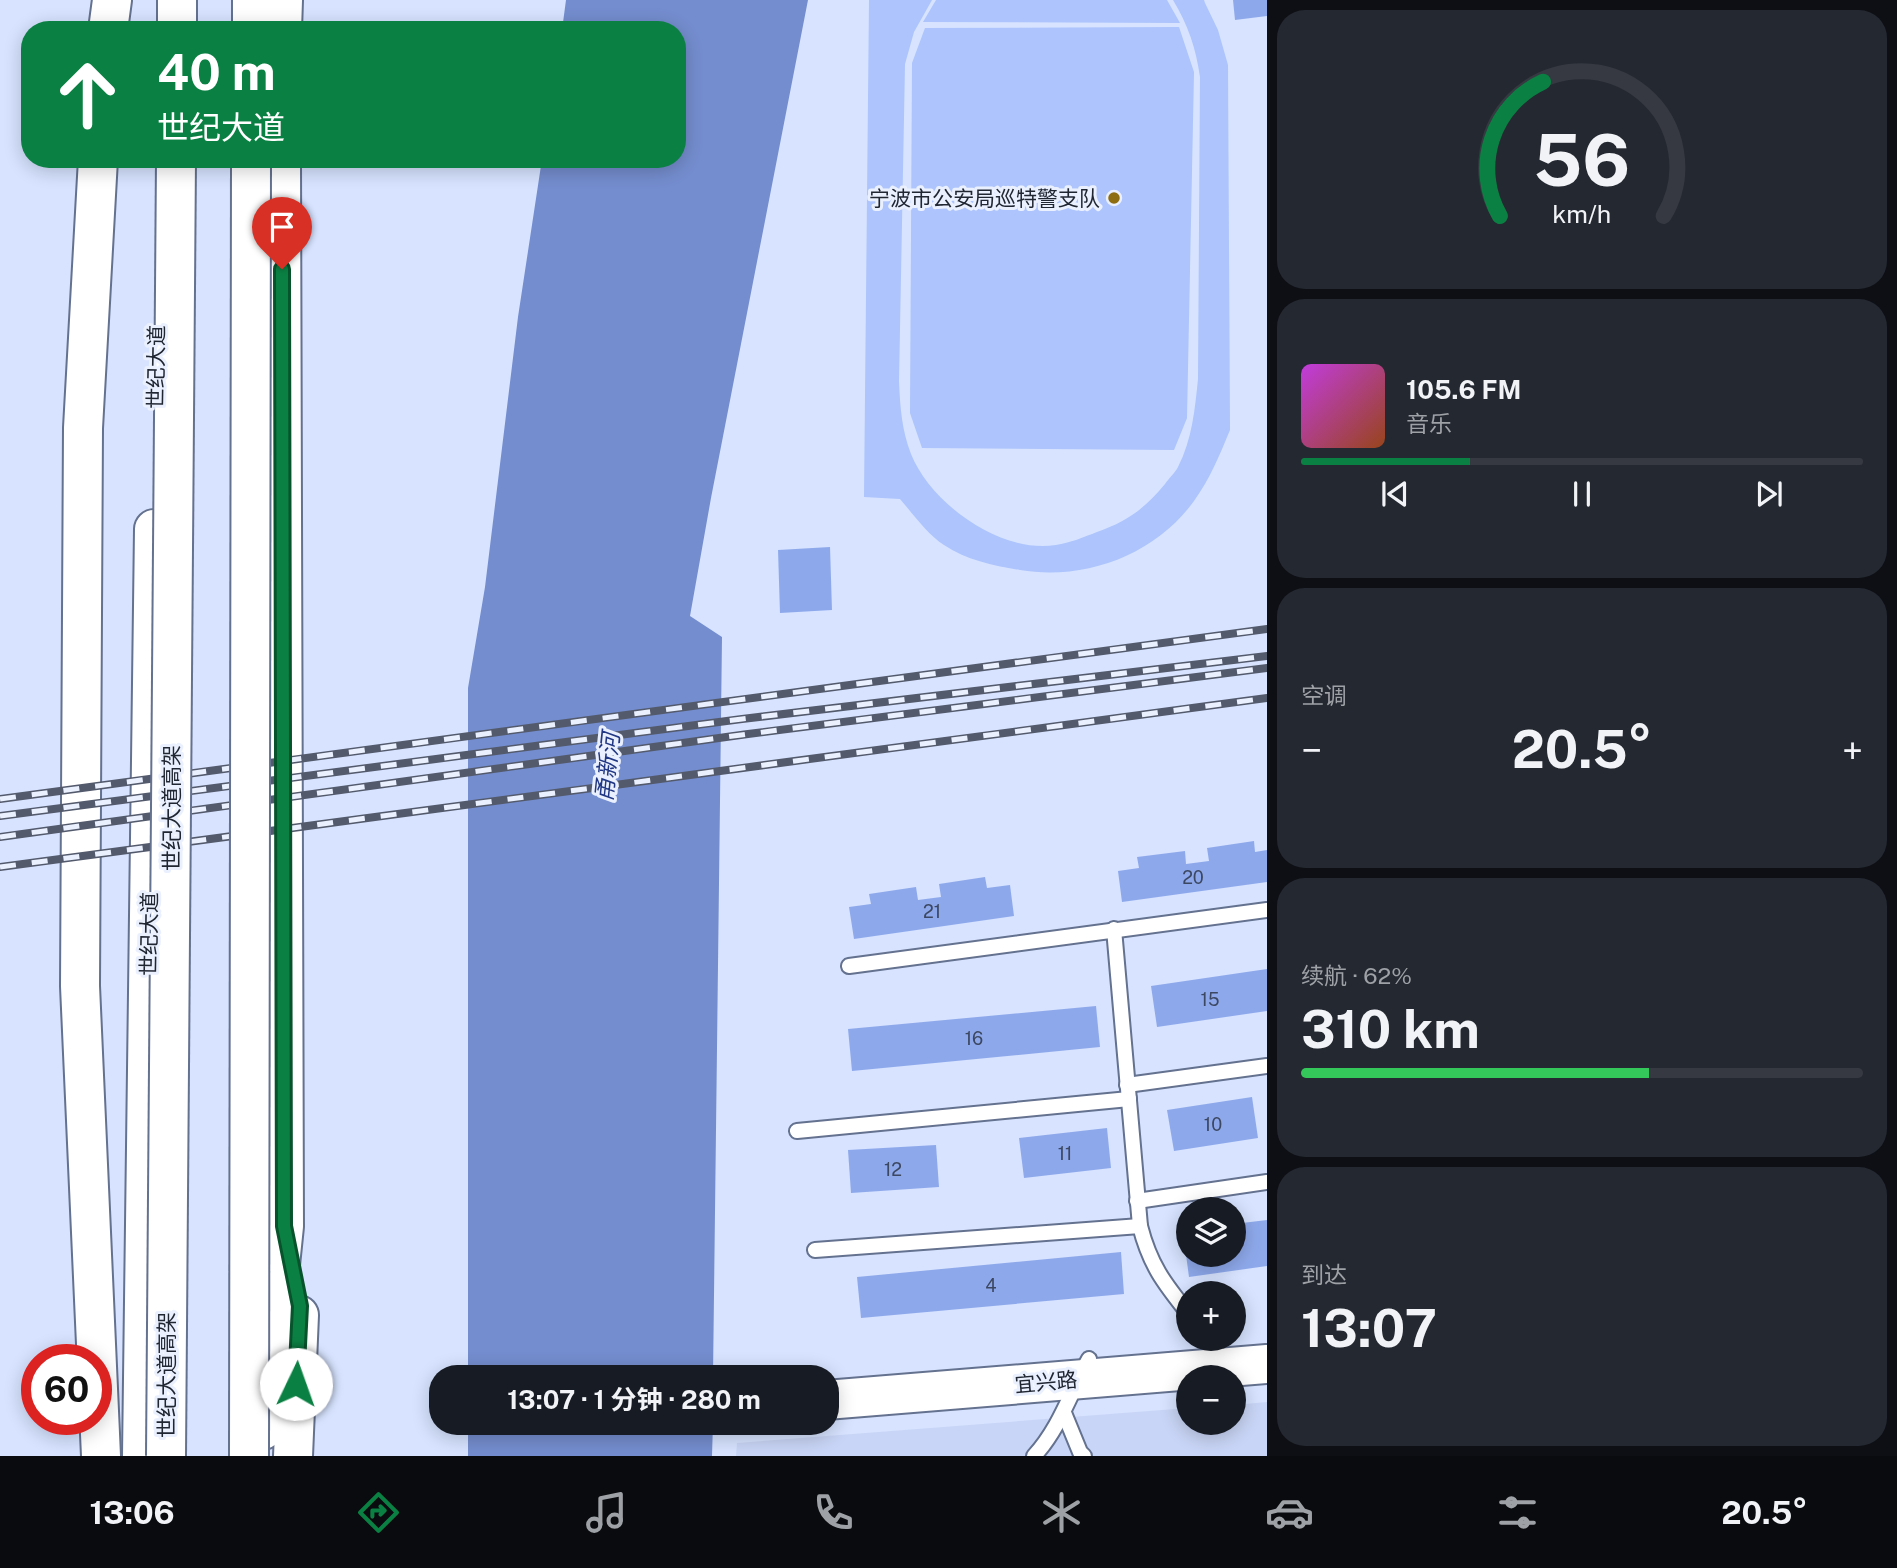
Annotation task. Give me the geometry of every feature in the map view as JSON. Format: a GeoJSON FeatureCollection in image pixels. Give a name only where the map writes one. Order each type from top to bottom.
{"type":"FeatureCollection","features":[{"type":"Feature","properties":{"kind":"main road"},"geometry":{"type":"LineString","coordinates":[[108,21],[112,0]]}},
{"type":"Feature","properties":{"kind":"main road"},"geometry":{"type":"LineString","coordinates":[[160,0],[161,21]]}},
{"type":"Feature","properties":{"kind":"main road"},"geometry":{"type":"LineString","coordinates":[[177,0],[177,21]]}},
{"type":"Feature","properties":{"kind":"main road"},"geometry":{"type":"LineString","coordinates":[[251,21],[252,0]]}},
{"type":"Feature","properties":{"kind":"main road"},"geometry":{"type":"LineString","coordinates":[[283,21],[284,0]]}},
{"type":"Feature","properties":{"kind":"main road"},"geometry":{"type":"LineString","coordinates":[[97,168],[83,428],[80,986],[101,1456]]}},
{"type":"Feature","properties":{"kind":"main road","name":"世纪大道"},"geometry":{"type":"LineString","coordinates":[[142,1456],[159,168]]}},
{"type":"Feature","properties":{"kind":"main road","name":"世纪大道高架"},"geometry":{"type":"LineString","coordinates":[[166,1456],[176,168]]}},
{"type":"Feature","properties":{"kind":"main road"},"geometry":{"type":"LineString","coordinates":[[249,1456],[251,168]]}},
{"type":"Feature","properties":{"kind":"main road"},"geometry":{"type":"LineString","coordinates":[[261,1456],[284,1226],[281,168]]}},
{"type":"Feature","properties":{"kind":"main road"},"geometry":{"type":"LineString","coordinates":[[284,1226],[300,1306],[292,1456]]}},
{"type":"Feature","properties":{"kind":"main road","name":"宜兴路"},"geometry":{"type":"LineString","coordinates":[[1246,1343],[1267,1343]]}},
{"type":"Feature","properties":{"kind":"main road","name":"宜兴路"},"geometry":{"type":"LineString","coordinates":[[839,1378],[1077,1384],[1186,1351]]}},
{"type":"Feature","properties":{"kind":"main road","name":"宜兴路"},"geometry":{"type":"LineString","coordinates":[[839,1399],[1077,1384],[1267,1364]]}},
{"type":"Feature","properties":{"kind":"lane"},"geometry":{"type":"LineString","coordinates":[[849,966],[1267,910]]}},
{"type":"Feature","properties":{"kind":"lane"},"geometry":{"type":"LineString","coordinates":[[1114,929],[1140,1226],[1148,1256],[1176,1298]]}},
{"type":"Feature","properties":{"kind":"lane"},"geometry":{"type":"LineString","coordinates":[[797,1132],[1128,1092],[1267,1066]]}},
{"type":"Feature","properties":{"kind":"lane"},"geometry":{"type":"LineString","coordinates":[[1137,1201],[1267,1182]]}},
{"type":"Feature","properties":{"kind":"lane"},"geometry":{"type":"LineString","coordinates":[[815,1250],[1140,1226]]}},
{"type":"Feature","properties":{"kind":"lane"},"geometry":{"type":"LineString","coordinates":[[1034,1456],[1077,1384]]}},
{"type":"Feature","properties":{"kind":"lane"},"geometry":{"type":"LineString","coordinates":[[1077,1384],[1080,1452],[1084,1456]]}},
{"type":"Feature","properties":{"kind":"shaded area"},"geometry":{"type":"Polygon","coordinates":[[[869,0],[932,0],[914,32],[905,64],[899,381],[902,419],[908,445],[921,473],[934,491],[951,507],[970,522],[991,533],[1013,542],[1035,546],[1072,541],[1127,519],[1165,484],[1175,471],[1187,446],[1198,379],[1200,77],[1191,37],[1173,0],[1204,0],[1218,30],[1228,65],[1230,430],[1205,484],[1178,520],[1160,536],[1117,560],[1069,571],[1045,572],[991,564],[962,555],[938,541],[900,499],[864,497],[869,0]]]}},
{"type":"Feature","properties":{"kind":"shaded area"},"geometry":{"type":"Polygon","coordinates":[[[936,0],[1167,0],[1180,23],[923,22],[936,0]]]}},
{"type":"Feature","properties":{"kind":"shaded area"},"geometry":{"type":"Polygon","coordinates":[[[1179,27],[1194,72],[1187,418],[1174,450],[922,448],[910,413],[912,63],[925,28],[1179,27]]]}},
{"type":"Feature","properties":{"kind":"shaded area"},"geometry":{"type":"Polygon","coordinates":[[[1267,1402],[1267,1456],[736,1456],[737,1443],[1176,1409],[1176,1435],[1246,1435],[1246,1404],[1267,1402]]]}},
{"type":"Feature","properties":{"kind":"water","name":"甬新河"},"geometry":{"type":"Polygon","coordinates":[[[566,0],[808,0],[690,616],[722,637],[713,1365],[468,1365],[468,688],[485,587],[518,317],[541,168],[686,168],[686,21],[563,21],[566,0]]]}},
{"type":"Feature","properties":{"kind":"water"},"geometry":{"type":"Polygon","coordinates":[[[468,1435],[713,1435],[712,1456],[468,1456],[468,1435]]]}},
{"type":"Feature","properties":{"kind":"building"},"geometry":{"type":"Polygon","coordinates":[[[1233,0],[1267,0],[1267,16],[1235,20],[1233,0]]]}},
{"type":"Feature","properties":{"kind":"building"},"geometry":{"type":"Polygon","coordinates":[[[830,547],[832,610],[780,613],[778,550],[830,547]]]}},
{"type":"Feature","properties":{"kind":"building"},"geometry":{"type":"Polygon","coordinates":[[[1254,841],[1255,852],[1267,850],[1267,882],[1122,902],[1118,871],[1139,868],[1137,857],[1185,851],[1186,864],[1209,861],[1207,848],[1254,841]]]}},
{"type":"Feature","properties":{"kind":"building"},"geometry":{"type":"Polygon","coordinates":[[[985,877],[987,888],[1010,885],[1014,916],[854,939],[849,907],[871,904],[869,894],[916,887],[918,900],[941,897],[939,884],[985,877]]]}},
{"type":"Feature","properties":{"kind":"building"},"geometry":{"type":"Polygon","coordinates":[[[1267,969],[1267,1011],[1157,1027],[1151,986],[1267,969]]]}},
{"type":"Feature","properties":{"kind":"building"},"geometry":{"type":"Polygon","coordinates":[[[1096,1006],[1100,1047],[852,1071],[848,1029],[1096,1006]]]}},
{"type":"Feature","properties":{"kind":"building"},"geometry":{"type":"Polygon","coordinates":[[[1252,1097],[1258,1138],[1174,1151],[1167,1110],[1252,1097]]]}},
{"type":"Feature","properties":{"kind":"building"},"geometry":{"type":"Polygon","coordinates":[[[1107,1128],[1111,1168],[1024,1178],[1019,1138],[1107,1128]]]}},
{"type":"Feature","properties":{"kind":"building"},"geometry":{"type":"Polygon","coordinates":[[[936,1145],[939,1187],[851,1193],[848,1150],[936,1145]]]}},
{"type":"Feature","properties":{"kind":"building"},"geometry":{"type":"Polygon","coordinates":[[[1267,1220],[1267,1266],[1189,1277],[1188,1267],[1246,1267],[1246,1223],[1267,1220]]]}},
{"type":"Feature","properties":{"kind":"building"},"geometry":{"type":"Polygon","coordinates":[[[1121,1252],[1124,1294],[861,1318],[857,1277],[1121,1252]]]}},
{"type":"Feature","properties":{"kind":"railway"},"geometry":{"type":"LineString","coordinates":[[0,799],[1267,629]]}},
{"type":"Feature","properties":{"kind":"railway"},"geometry":{"type":"LineString","coordinates":[[0,816],[742,719],[1267,656]]}},
{"type":"Feature","properties":{"kind":"railway"},"geometry":{"type":"LineString","coordinates":[[0,837],[748,734],[1267,668]]}},
{"type":"Feature","properties":{"kind":"railway"},"geometry":{"type":"LineString","coordinates":[[0,867],[1267,698]]}},
{"type":"Feature","properties":{"kind":"place","name":"宁波市公安局巡特警支队"},"geometry":{"type":"Point","coordinates":[1114,198]}},
{"type":"Feature","properties":{"kind":"route"},"geometry":{"type":"LineString","coordinates":[[282,269],[284,1226],[300,1306],[296,1384]]}}]}
